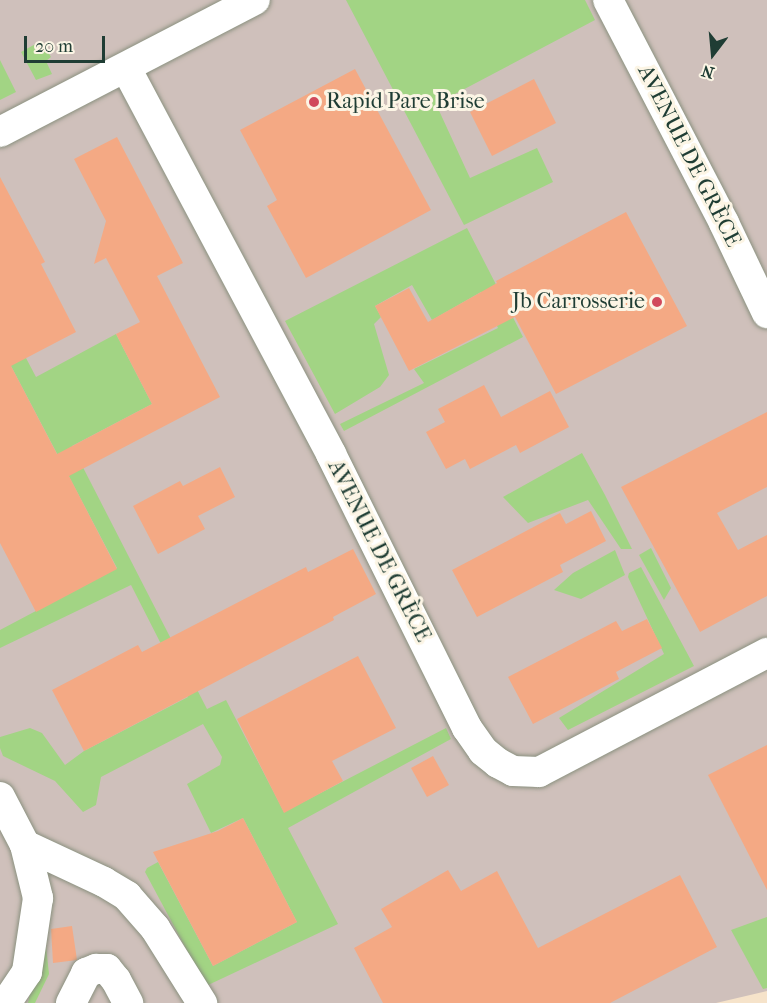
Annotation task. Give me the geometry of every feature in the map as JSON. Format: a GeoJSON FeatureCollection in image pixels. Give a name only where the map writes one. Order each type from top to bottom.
{"type":"FeatureCollection","features":[{"type":"Feature","properties":{"kind":"street"},"geometry":{"type":"LineString","coordinates":[[0,132],[255,0]]}},
{"type":"Feature","properties":{"kind":"street","name":"AVENUE DE GRÈCE"},"geometry":{"type":"LineString","coordinates":[[608,0],[724,223],[767,313]]}},
{"type":"Feature","properties":{"kind":"street","name":"AVENUE DE GRÈCE"},"geometry":{"type":"LineString","coordinates":[[126,68],[326,444],[467,728],[483,751],[513,771],[539,771],[767,653]]}},
{"type":"Feature","properties":{"kind":"street"},"geometry":{"type":"LineString","coordinates":[[0,797],[25,845],[10,1001]]}},
{"type":"Feature","properties":{"kind":"street"},"geometry":{"type":"LineString","coordinates":[[25,845],[104,882],[127,896],[155,928],[202,1003]]}},
{"type":"Feature","properties":{"kind":"street"},"geometry":{"type":"LineString","coordinates":[[71,1003],[86,973],[96,969],[107,969],[116,980],[128,1003]]}},
{"type":"Feature","properties":{"kind":"shaded area"},"geometry":{"type":"Polygon","coordinates":[[[0,0],[767,0],[767,991],[716,1003],[0,1003],[0,0]]]}},
{"type":"Feature","properties":{"kind":"green space"},"geometry":{"type":"Polygon","coordinates":[[[346,0],[585,0],[595,20],[436,104],[470,178],[537,148],[553,182],[464,225],[346,0]]]}},
{"type":"Feature","properties":{"kind":"green space"},"geometry":{"type":"Polygon","coordinates":[[[41,41],[51,57],[46,61],[52,74],[36,80],[21,52],[41,41]]]}},
{"type":"Feature","properties":{"kind":"green space"},"geometry":{"type":"Polygon","coordinates":[[[0,60],[16,92],[0,100],[0,60]]]}},
{"type":"Feature","properties":{"kind":"green space"},"geometry":{"type":"Polygon","coordinates":[[[467,228],[523,337],[344,431],[340,424],[424,383],[414,369],[498,328],[481,292],[432,320],[412,285],[375,306],[381,317],[374,324],[389,375],[380,387],[335,414],[285,321],[467,228]]]}},
{"type":"Feature","properties":{"kind":"green space"},"geometry":{"type":"Polygon","coordinates":[[[116,334],[152,404],[72,446],[207,709],[226,700],[284,812],[446,728],[451,739],[288,828],[338,924],[206,986],[145,872],[147,868],[158,862],[213,966],[297,922],[243,818],[211,833],[187,784],[220,765],[222,757],[203,724],[101,777],[96,805],[83,812],[55,781],[3,756],[0,748],[0,737],[30,728],[42,733],[65,765],[84,751],[188,697],[131,585],[0,648],[0,630],[117,568],[0,345],[26,358],[36,377],[116,334]]]}},
{"type":"Feature","properties":{"kind":"green space"},"geometry":{"type":"Polygon","coordinates":[[[582,453],[632,549],[621,549],[588,500],[528,523],[503,497],[582,453]]]}},
{"type":"Feature","properties":{"kind":"green space"},"geometry":{"type":"Polygon","coordinates":[[[651,548],[671,588],[664,600],[639,555],[651,548]]]}},
{"type":"Feature","properties":{"kind":"green space"},"geometry":{"type":"Polygon","coordinates":[[[615,550],[625,575],[581,599],[554,590],[573,573],[615,550]]]}},
{"type":"Feature","properties":{"kind":"green space"},"geometry":{"type":"Polygon","coordinates":[[[641,567],[694,666],[568,730],[559,718],[664,654],[628,577],[629,573],[641,567]]]}},
{"type":"Feature","properties":{"kind":"green space"},"geometry":{"type":"Polygon","coordinates":[[[767,917],[767,988],[763,989],[731,930],[767,917]]]}},
{"type":"Feature","properties":{"kind":"green space"},"geometry":{"type":"Polygon","coordinates":[[[44,928],[49,974],[35,1003],[28,1003],[44,928]]]}},
{"type":"Feature","properties":{"kind":"building"},"geometry":{"type":"Polygon","coordinates":[[[355,69],[431,210],[306,278],[267,206],[277,200],[240,130],[355,69]]]}},
{"type":"Feature","properties":{"kind":"building"},"geometry":{"type":"Polygon","coordinates":[[[534,79],[556,123],[492,156],[470,112],[534,79]]]}},
{"type":"Feature","properties":{"kind":"building"},"geometry":{"type":"Polygon","coordinates":[[[117,137],[183,263],[157,276],[220,397],[69,476],[117,569],[36,612],[0,543],[0,177],[45,262],[41,264],[76,332],[11,366],[57,454],[152,404],[116,334],[140,322],[106,258],[94,264],[106,221],[74,159],[117,137]]]}},
{"type":"Feature","properties":{"kind":"building"},"geometry":{"type":"Polygon","coordinates":[[[626,212],[687,326],[556,394],[515,317],[409,371],[375,306],[409,288],[428,322],[497,283],[496,281],[626,212]]]}},
{"type":"Feature","properties":{"kind":"building"},"geometry":{"type":"Polygon","coordinates":[[[484,385],[501,417],[550,391],[569,427],[520,453],[516,445],[470,469],[465,459],[446,469],[426,432],[445,422],[438,409],[484,385]]]}},
{"type":"Feature","properties":{"kind":"building"},"geometry":{"type":"Polygon","coordinates":[[[767,412],[767,487],[717,513],[738,550],[767,535],[767,596],[700,632],[621,487],[767,412]]]}},
{"type":"Feature","properties":{"kind":"building"},"geometry":{"type":"Polygon","coordinates":[[[220,467],[235,497],[198,516],[205,529],[158,554],[133,506],[180,481],[183,486],[220,467]]]}},
{"type":"Feature","properties":{"kind":"building"},"geometry":{"type":"Polygon","coordinates":[[[591,511],[606,541],[560,565],[563,572],[477,617],[452,570],[560,513],[566,524],[591,511]]]}},
{"type":"Feature","properties":{"kind":"building"},"geometry":{"type":"Polygon","coordinates":[[[353,549],[376,594],[333,617],[334,620],[84,751],[52,690],[138,645],[142,652],[306,567],[308,572],[353,549]]]}},
{"type":"Feature","properties":{"kind":"building"},"geometry":{"type":"Polygon","coordinates":[[[647,619],[662,648],[616,672],[619,679],[533,724],[508,677],[616,621],[622,631],[647,619]]]}},
{"type":"Feature","properties":{"kind":"building"},"geometry":{"type":"Polygon","coordinates":[[[358,656],[396,728],[332,761],[343,781],[284,813],[237,719],[358,656]]]}},
{"type":"Feature","properties":{"kind":"building"},"geometry":{"type":"Polygon","coordinates":[[[767,745],[767,890],[708,775],[767,745]]]}},
{"type":"Feature","properties":{"kind":"building"},"geometry":{"type":"Polygon","coordinates":[[[433,756],[449,785],[427,797],[411,768],[433,756]]]}},
{"type":"Feature","properties":{"kind":"building"},"geometry":{"type":"Polygon","coordinates":[[[243,818],[297,922],[213,966],[153,852],[218,831],[243,818]]]}},
{"type":"Feature","properties":{"kind":"building"},"geometry":{"type":"Polygon","coordinates":[[[448,870],[461,891],[497,871],[538,948],[680,875],[717,947],[610,1003],[383,1003],[354,948],[392,927],[381,909],[448,870]]]}},
{"type":"Feature","properties":{"kind":"building"},"geometry":{"type":"Polygon","coordinates":[[[72,926],[77,960],[53,963],[51,929],[72,926]]]}},
{"type":"Feature","properties":{"kind":"place","name":"Rapid Pare Brise"},"geometry":{"type":"Point","coordinates":[314,102]}},
{"type":"Feature","properties":{"kind":"place","name":"Jb Carrosserie"},"geometry":{"type":"Point","coordinates":[657,302]}}]}
